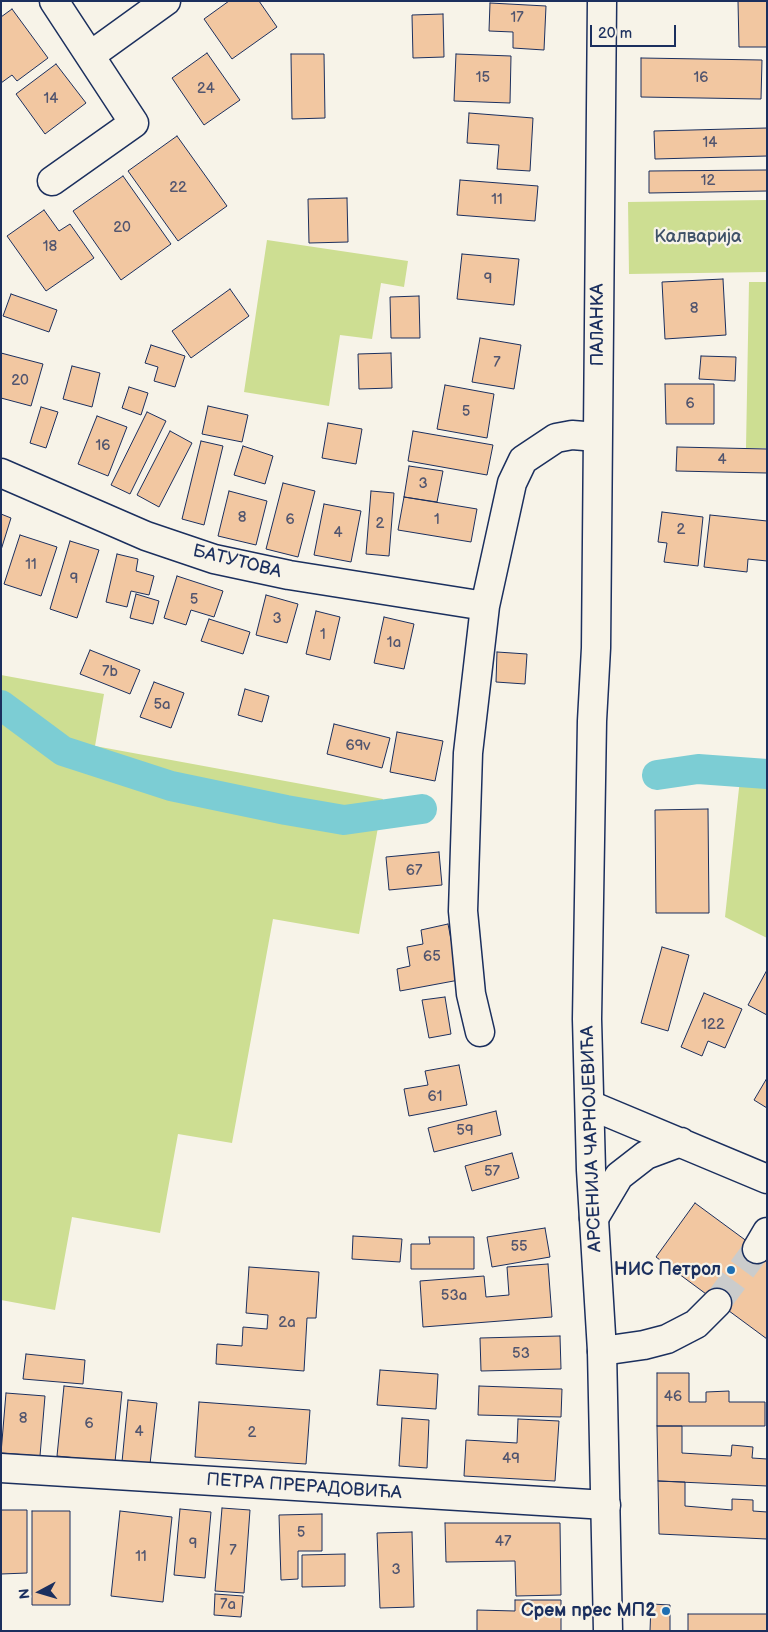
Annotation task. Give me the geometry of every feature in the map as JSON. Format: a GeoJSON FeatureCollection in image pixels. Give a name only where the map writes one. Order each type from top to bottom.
{"type":"FeatureCollection","features":[{"type":"Feature","properties":{"kind":"street"},"geometry":{"type":"LineString","coordinates":[[52,182],[134,123],[54,1]]}},
{"type":"Feature","properties":{"kind":"street"},"geometry":{"type":"LineString","coordinates":[[91,55],[166,1]]}},
{"type":"Feature","properties":{"kind":"street","name":"ПАЛАНКА"},"geometry":{"type":"LineString","coordinates":[[596,648],[602,1]]}},
{"type":"Feature","properties":{"kind":"street"},"geometry":{"type":"LineString","coordinates":[[480,1032],[471,994],[463,911],[468,753],[485,606],[512,483],[523,460],[556,438],[572,435],[597,437]]}},
{"type":"Feature","properties":{"kind":"street","name":"БАТУТОВА"},"geometry":{"type":"LineString","coordinates":[[1,473],[146,536],[214,559],[289,575],[485,606]]}},
{"type":"Feature","properties":{"kind":"street","name":"АРСЕНИЈА ЧАРНОЈЕВИЋА"},"geometry":{"type":"LineString","coordinates":[[596,648],[592,721],[587,1019],[594,1218],[602,1351],[608,1631]]}},
{"type":"Feature","properties":{"kind":"street"},"geometry":{"type":"LineString","coordinates":[[590,1105],[767,1179]]}},
{"type":"Feature","properties":{"kind":"street"},"geometry":{"type":"LineString","coordinates":[[594,1218],[619,1176],[646,1155],[680,1142]]}},
{"type":"Feature","properties":{"kind":"street"},"geometry":{"type":"LineString","coordinates":[[602,1351],[644,1345],[667,1339],[696,1324],[717,1303]]}},
{"type":"Feature","properties":{"kind":"street","name":"ПЕТРА ПРЕРАДОВИЋА"},"geometry":{"type":"LineString","coordinates":[[1,1468],[606,1505]]}},
{"type":"Feature","properties":{"kind":"green space","name":"Калварија"},"geometry":{"type":"Polygon","coordinates":[[[767,200],[767,272],[629,274],[628,202],[767,200]]]}},
{"type":"Feature","properties":{"kind":"green space"},"geometry":{"type":"Polygon","coordinates":[[[267,240],[408,261],[404,287],[381,283],[372,339],[340,335],[329,406],[244,392],[267,240]]]}},
{"type":"Feature","properties":{"kind":"green space"},"geometry":{"type":"Polygon","coordinates":[[[749,282],[767,282],[767,448],[746,448],[749,282]]]}},
{"type":"Feature","properties":{"kind":"green space"},"geometry":{"type":"Polygon","coordinates":[[[1,675],[104,694],[95,746],[383,799],[359,934],[273,919],[232,1143],[178,1134],[160,1233],[72,1217],[55,1310],[1,1300],[1,675]]]}},
{"type":"Feature","properties":{"kind":"green space"},"geometry":{"type":"Polygon","coordinates":[[[740,779],[767,782],[767,938],[725,917],[740,779]]]}},
{"type":"Feature","properties":{"kind":"building"},"geometry":{"type":"Polygon","coordinates":[[[229,1],[259,1],[277,27],[232,59],[204,19],[229,1]]]}},
{"type":"Feature","properties":{"kind":"building"},"geometry":{"type":"Polygon","coordinates":[[[738,1],[767,1],[767,47],[739,47],[738,1]]]}},
{"type":"Feature","properties":{"kind":"building"},"geometry":{"type":"Polygon","coordinates":[[[490,3],[546,6],[544,50],[513,48],[513,32],[489,31],[490,3]]]}},
{"type":"Feature","properties":{"kind":"building"},"geometry":{"type":"Polygon","coordinates":[[[12,9],[48,58],[17,81],[12,75],[1,83],[1,17],[12,9]]]}},
{"type":"Feature","properties":{"kind":"building"},"geometry":{"type":"Polygon","coordinates":[[[443,14],[444,57],[413,58],[412,15],[443,14]]]}},
{"type":"Feature","properties":{"kind":"building"},"geometry":{"type":"Polygon","coordinates":[[[207,53],[240,100],[204,125],[172,78],[207,53]]]}},
{"type":"Feature","properties":{"kind":"building"},"geometry":{"type":"Polygon","coordinates":[[[291,54],[324,54],[325,118],[292,119],[291,54]]]}},
{"type":"Feature","properties":{"kind":"building"},"geometry":{"type":"Polygon","coordinates":[[[456,54],[511,56],[510,103],[454,101],[456,54]]]}},
{"type":"Feature","properties":{"kind":"building"},"geometry":{"type":"Polygon","coordinates":[[[641,58],[762,60],[761,99],[641,97],[641,58]]]}},
{"type":"Feature","properties":{"kind":"building"},"geometry":{"type":"Polygon","coordinates":[[[56,64],[86,103],[45,134],[16,94],[56,64]]]}},
{"type":"Feature","properties":{"kind":"building"},"geometry":{"type":"Polygon","coordinates":[[[469,113],[533,118],[530,171],[497,169],[499,145],[467,143],[469,113]]]}},
{"type":"Feature","properties":{"kind":"building"},"geometry":{"type":"Polygon","coordinates":[[[767,128],[767,156],[655,159],[654,131],[767,128]]]}},
{"type":"Feature","properties":{"kind":"building"},"geometry":{"type":"Polygon","coordinates":[[[177,136],[227,206],[178,241],[128,171],[177,136]]]}},
{"type":"Feature","properties":{"kind":"building"},"geometry":{"type":"Polygon","coordinates":[[[767,170],[767,191],[649,193],[649,171],[767,170]]]}},
{"type":"Feature","properties":{"kind":"building"},"geometry":{"type":"Polygon","coordinates":[[[123,176],[171,244],[121,280],[73,211],[123,176]]]}},
{"type":"Feature","properties":{"kind":"building"},"geometry":{"type":"Polygon","coordinates":[[[460,180],[538,186],[535,221],[457,215],[460,180]]]}},
{"type":"Feature","properties":{"kind":"building"},"geometry":{"type":"Polygon","coordinates":[[[347,198],[348,242],[309,243],[308,199],[347,198]]]}},
{"type":"Feature","properties":{"kind":"building"},"geometry":{"type":"Polygon","coordinates":[[[44,210],[59,231],[70,224],[94,258],[46,291],[7,236],[44,210]]]}},
{"type":"Feature","properties":{"kind":"building"},"geometry":{"type":"Polygon","coordinates":[[[462,254],[519,259],[514,305],[457,299],[462,254]]]}},
{"type":"Feature","properties":{"kind":"building"},"geometry":{"type":"Polygon","coordinates":[[[723,279],[726,335],[665,339],[662,282],[723,279]]]}},
{"type":"Feature","properties":{"kind":"building"},"geometry":{"type":"Polygon","coordinates":[[[230,289],[249,316],[191,358],[172,331],[230,289]]]}},
{"type":"Feature","properties":{"kind":"building"},"geometry":{"type":"Polygon","coordinates":[[[11,294],[57,310],[49,332],[3,316],[11,294]]]}},
{"type":"Feature","properties":{"kind":"building"},"geometry":{"type":"Polygon","coordinates":[[[419,296],[420,338],[391,338],[390,297],[419,296]]]}},
{"type":"Feature","properties":{"kind":"building"},"geometry":{"type":"Polygon","coordinates":[[[480,338],[521,345],[514,389],[472,382],[480,338]]]}},
{"type":"Feature","properties":{"kind":"building"},"geometry":{"type":"Polygon","coordinates":[[[151,345],[185,356],[175,387],[154,381],[158,367],[145,363],[151,345]]]}},
{"type":"Feature","properties":{"kind":"building"},"geometry":{"type":"Polygon","coordinates":[[[1,353],[43,364],[31,406],[1,398],[1,353]]]}},
{"type":"Feature","properties":{"kind":"building"},"geometry":{"type":"Polygon","coordinates":[[[391,353],[392,388],[359,389],[358,354],[391,353]]]}},
{"type":"Feature","properties":{"kind":"building"},"geometry":{"type":"Polygon","coordinates":[[[701,356],[736,357],[735,381],[699,379],[701,356]]]}},
{"type":"Feature","properties":{"kind":"building"},"geometry":{"type":"Polygon","coordinates":[[[72,366],[100,373],[92,407],[63,399],[72,366]]]}},
{"type":"Feature","properties":{"kind":"building"},"geometry":{"type":"Polygon","coordinates":[[[665,384],[714,384],[714,424],[666,424],[665,384]]]}},
{"type":"Feature","properties":{"kind":"building"},"geometry":{"type":"Polygon","coordinates":[[[445,385],[494,394],[487,438],[437,429],[445,385]]]}},
{"type":"Feature","properties":{"kind":"building"},"geometry":{"type":"Polygon","coordinates":[[[129,387],[148,393],[141,415],[122,408],[129,387]]]}},
{"type":"Feature","properties":{"kind":"building"},"geometry":{"type":"Polygon","coordinates":[[[208,406],[248,415],[242,442],[202,434],[208,406]]]}},
{"type":"Feature","properties":{"kind":"building"},"geometry":{"type":"Polygon","coordinates":[[[41,407],[58,412],[46,448],[30,443],[41,407]]]}},
{"type":"Feature","properties":{"kind":"building"},"geometry":{"type":"Polygon","coordinates":[[[147,412],[166,421],[130,494],[111,485],[147,412]]]}},
{"type":"Feature","properties":{"kind":"building"},"geometry":{"type":"Polygon","coordinates":[[[97,416],[127,427],[108,476],[78,464],[97,416]]]}},
{"type":"Feature","properties":{"kind":"building"},"geometry":{"type":"Polygon","coordinates":[[[328,423],[362,429],[356,464],[322,458],[328,423]]]}},
{"type":"Feature","properties":{"kind":"building"},"geometry":{"type":"Polygon","coordinates":[[[170,431],[192,443],[159,507],[137,495],[170,431]]]}},
{"type":"Feature","properties":{"kind":"building"},"geometry":{"type":"Polygon","coordinates":[[[413,431],[493,445],[487,475],[408,461],[413,431]]]}},
{"type":"Feature","properties":{"kind":"building"},"geometry":{"type":"Polygon","coordinates":[[[201,441],[223,446],[204,525],[182,519],[201,441]]]}},
{"type":"Feature","properties":{"kind":"building"},"geometry":{"type":"Polygon","coordinates":[[[243,446],[273,456],[265,484],[234,475],[243,446]]]}},
{"type":"Feature","properties":{"kind":"building"},"geometry":{"type":"Polygon","coordinates":[[[677,447],[767,449],[767,473],[676,471],[677,447]]]}},
{"type":"Feature","properties":{"kind":"building"},"geometry":{"type":"Polygon","coordinates":[[[409,466],[443,471],[437,502],[404,497],[409,466]]]}},
{"type":"Feature","properties":{"kind":"building"},"geometry":{"type":"Polygon","coordinates":[[[283,483],[315,491],[298,557],[266,549],[283,483]]]}},
{"type":"Feature","properties":{"kind":"building"},"geometry":{"type":"Polygon","coordinates":[[[229,491],[267,501],[256,545],[218,536],[229,491]]]}},
{"type":"Feature","properties":{"kind":"building"},"geometry":{"type":"Polygon","coordinates":[[[371,491],[394,493],[389,556],[366,554],[371,491]]]}},
{"type":"Feature","properties":{"kind":"building"},"geometry":{"type":"Polygon","coordinates":[[[404,497],[477,509],[471,542],[398,530],[404,497]]]}},
{"type":"Feature","properties":{"kind":"building"},"geometry":{"type":"Polygon","coordinates":[[[324,504],[361,511],[351,562],[314,555],[324,504]]]}},
{"type":"Feature","properties":{"kind":"building"},"geometry":{"type":"Polygon","coordinates":[[[662,512],[703,517],[698,566],[664,562],[667,543],[658,542],[662,512]]]}},
{"type":"Feature","properties":{"kind":"building"},"geometry":{"type":"Polygon","coordinates":[[[1,514],[11,518],[1,550],[1,514]]]}},
{"type":"Feature","properties":{"kind":"building"},"geometry":{"type":"Polygon","coordinates":[[[710,515],[767,521],[767,561],[748,559],[747,572],[704,567],[710,515]]]}},
{"type":"Feature","properties":{"kind":"building"},"geometry":{"type":"Polygon","coordinates":[[[20,535],[57,547],[41,596],[4,584],[20,535]]]}},
{"type":"Feature","properties":{"kind":"building"},"geometry":{"type":"Polygon","coordinates":[[[70,541],[99,550],[77,618],[50,609],[70,541]]]}},
{"type":"Feature","properties":{"kind":"building"},"geometry":{"type":"Polygon","coordinates":[[[117,554],[138,559],[136,571],[154,576],[149,595],[131,591],[127,607],[106,602],[117,554]]]}},
{"type":"Feature","properties":{"kind":"building"},"geometry":{"type":"Polygon","coordinates":[[[177,576],[223,591],[214,617],[191,610],[186,625],[164,618],[177,576]]]}},
{"type":"Feature","properties":{"kind":"building"},"geometry":{"type":"Polygon","coordinates":[[[136,594],[159,601],[153,624],[130,618],[136,594]]]}},
{"type":"Feature","properties":{"kind":"building"},"geometry":{"type":"Polygon","coordinates":[[[266,595],[298,604],[287,643],[256,635],[266,595]]]}},
{"type":"Feature","properties":{"kind":"building"},"geometry":{"type":"Polygon","coordinates":[[[316,611],[340,617],[330,660],[306,654],[316,611]]]}},
{"type":"Feature","properties":{"kind":"building"},"geometry":{"type":"Polygon","coordinates":[[[384,617],[414,624],[404,669],[374,663],[384,617]]]}},
{"type":"Feature","properties":{"kind":"building"},"geometry":{"type":"Polygon","coordinates":[[[209,619],[250,632],[243,654],[201,641],[209,619]]]}},
{"type":"Feature","properties":{"kind":"building"},"geometry":{"type":"Polygon","coordinates":[[[90,650],[140,670],[130,694],[80,674],[90,650]]]}},
{"type":"Feature","properties":{"kind":"building"},"geometry":{"type":"Polygon","coordinates":[[[497,652],[527,654],[525,684],[496,682],[497,652]]]}},
{"type":"Feature","properties":{"kind":"building"},"geometry":{"type":"Polygon","coordinates":[[[154,682],[184,693],[171,728],[140,717],[154,682]]]}},
{"type":"Feature","properties":{"kind":"building"},"geometry":{"type":"Polygon","coordinates":[[[245,689],[269,696],[262,722],[238,715],[245,689]]]}},
{"type":"Feature","properties":{"kind":"building"},"geometry":{"type":"Polygon","coordinates":[[[334,724],[390,738],[382,768],[327,754],[334,724]]]}},
{"type":"Feature","properties":{"kind":"building"},"geometry":{"type":"Polygon","coordinates":[[[397,732],[443,741],[435,781],[390,772],[397,732]]]}},
{"type":"Feature","properties":{"kind":"building"},"geometry":{"type":"Polygon","coordinates":[[[708,809],[709,913],[656,913],[655,810],[708,809]]]}},
{"type":"Feature","properties":{"kind":"building"},"geometry":{"type":"Polygon","coordinates":[[[439,852],[442,885],[389,890],[386,857],[439,852]]]}},
{"type":"Feature","properties":{"kind":"building"},"geometry":{"type":"Polygon","coordinates":[[[448,924],[459,980],[400,991],[397,969],[410,966],[407,947],[423,944],[421,930],[448,924]]]}},
{"type":"Feature","properties":{"kind":"building"},"geometry":{"type":"Polygon","coordinates":[[[662,947],[689,955],[668,1031],[641,1023],[662,947]]]}},
{"type":"Feature","properties":{"kind":"building"},"geometry":{"type":"Polygon","coordinates":[[[767,970],[767,1015],[748,1005],[767,970]]]}},
{"type":"Feature","properties":{"kind":"building"},"geometry":{"type":"Polygon","coordinates":[[[704,993],[742,1009],[725,1048],[708,1041],[702,1056],[681,1047],[704,993]]]}},
{"type":"Feature","properties":{"kind":"building"},"geometry":{"type":"Polygon","coordinates":[[[445,997],[451,1034],[429,1038],[422,1000],[445,997]]]}},
{"type":"Feature","properties":{"kind":"building"},"geometry":{"type":"Polygon","coordinates":[[[459,1065],[467,1105],[409,1116],[404,1089],[428,1085],[425,1071],[459,1065]]]}},
{"type":"Feature","properties":{"kind":"building"},"geometry":{"type":"Polygon","coordinates":[[[767,1078],[767,1108],[754,1100],[767,1078]]]}},
{"type":"Feature","properties":{"kind":"building"},"geometry":{"type":"Polygon","coordinates":[[[496,1111],[501,1135],[434,1152],[428,1128],[496,1111]]]}},
{"type":"Feature","properties":{"kind":"building"},"geometry":{"type":"Polygon","coordinates":[[[512,1153],[519,1178],[472,1191],[465,1166],[512,1153]]]}},
{"type":"Feature","properties":{"kind":"building"},"geometry":{"type":"Polygon","coordinates":[[[695,1203],[767,1256],[767,1339],[656,1257],[695,1203]]]}},
{"type":"Feature","properties":{"kind":"building"},"geometry":{"type":"Polygon","coordinates":[[[545,1228],[550,1257],[492,1267],[487,1237],[545,1228]]]}},
{"type":"Feature","properties":{"kind":"building"},"geometry":{"type":"Polygon","coordinates":[[[353,1236],[402,1239],[400,1262],[352,1259],[353,1236]]]}},
{"type":"Feature","properties":{"kind":"building"},"geometry":{"type":"Polygon","coordinates":[[[429,1237],[474,1237],[474,1269],[411,1269],[411,1244],[430,1244],[429,1237]]]}},
{"type":"Feature","properties":{"kind":"building"},"geometry":{"type":"Polygon","coordinates":[[[548,1264],[552,1317],[423,1327],[420,1281],[484,1276],[486,1297],[509,1295],[507,1267],[548,1264]]]}},
{"type":"Feature","properties":{"kind":"building"},"geometry":{"type":"Polygon","coordinates":[[[249,1267],[319,1272],[316,1318],[307,1318],[304,1371],[216,1364],[217,1344],[242,1346],[243,1327],[267,1329],[268,1315],[246,1313],[249,1267]]]}},
{"type":"Feature","properties":{"kind":"building"},"geometry":{"type":"Polygon","coordinates":[[[560,1336],[561,1369],[481,1371],[480,1338],[560,1336]]]}},
{"type":"Feature","properties":{"kind":"building"},"geometry":{"type":"Polygon","coordinates":[[[26,1354],[85,1360],[83,1384],[23,1379],[26,1354]]]}},
{"type":"Feature","properties":{"kind":"building"},"geometry":{"type":"Polygon","coordinates":[[[380,1370],[438,1374],[436,1409],[377,1405],[380,1370]]]}},
{"type":"Feature","properties":{"kind":"building"},"geometry":{"type":"Polygon","coordinates":[[[657,1373],[689,1373],[689,1402],[706,1402],[706,1392],[729,1391],[729,1402],[765,1402],[765,1426],[657,1426],[657,1373]]]}},
{"type":"Feature","properties":{"kind":"building"},"geometry":{"type":"Polygon","coordinates":[[[64,1386],[122,1392],[115,1462],[57,1456],[64,1386]]]}},
{"type":"Feature","properties":{"kind":"building"},"geometry":{"type":"Polygon","coordinates":[[[479,1386],[562,1389],[561,1417],[478,1415],[479,1386]]]}},
{"type":"Feature","properties":{"kind":"building"},"geometry":{"type":"Polygon","coordinates":[[[6,1393],[45,1396],[40,1456],[1,1453],[6,1393]]]}},
{"type":"Feature","properties":{"kind":"building"},"geometry":{"type":"Polygon","coordinates":[[[128,1400],[157,1403],[150,1464],[122,1462],[128,1400]]]}},
{"type":"Feature","properties":{"kind":"building"},"geometry":{"type":"Polygon","coordinates":[[[199,1402],[310,1410],[306,1464],[195,1457],[199,1402]]]}},
{"type":"Feature","properties":{"kind":"building"},"geometry":{"type":"Polygon","coordinates":[[[402,1418],[429,1420],[427,1468],[399,1466],[402,1418]]]}},
{"type":"Feature","properties":{"kind":"building"},"geometry":{"type":"Polygon","coordinates":[[[518,1419],[559,1421],[555,1481],[464,1476],[466,1440],[517,1443],[518,1419]]]}},
{"type":"Feature","properties":{"kind":"building"},"geometry":{"type":"Polygon","coordinates":[[[657,1426],[682,1426],[682,1453],[731,1456],[732,1445],[753,1447],[752,1458],[767,1459],[767,1486],[658,1481],[657,1426]]]}},
{"type":"Feature","properties":{"kind":"building"},"geometry":{"type":"Polygon","coordinates":[[[658,1481],[685,1482],[685,1506],[732,1510],[732,1499],[753,1500],[753,1511],[767,1512],[767,1539],[659,1534],[658,1481]]]}},
{"type":"Feature","properties":{"kind":"building"},"geometry":{"type":"Polygon","coordinates":[[[222,1508],[250,1510],[244,1593],[215,1591],[222,1508]]]}},
{"type":"Feature","properties":{"kind":"building"},"geometry":{"type":"Polygon","coordinates":[[[180,1509],[211,1512],[205,1578],[174,1575],[180,1509]]]}},
{"type":"Feature","properties":{"kind":"building"},"geometry":{"type":"Polygon","coordinates":[[[1,1510],[27,1510],[27,1573],[1,1574],[1,1510]]]}},
{"type":"Feature","properties":{"kind":"building"},"geometry":{"type":"Polygon","coordinates":[[[32,1511],[70,1511],[70,1605],[32,1605],[32,1511]]]}},
{"type":"Feature","properties":{"kind":"building"},"geometry":{"type":"Polygon","coordinates":[[[120,1511],[172,1517],[163,1602],[111,1596],[120,1511]]]}},
{"type":"Feature","properties":{"kind":"building"},"geometry":{"type":"Polygon","coordinates":[[[322,1514],[322,1551],[298,1551],[298,1579],[281,1580],[279,1515],[322,1514]]]}},
{"type":"Feature","properties":{"kind":"building"},"geometry":{"type":"Polygon","coordinates":[[[445,1523],[560,1523],[561,1595],[516,1596],[515,1561],[446,1562],[445,1523]]]}},
{"type":"Feature","properties":{"kind":"building"},"geometry":{"type":"Polygon","coordinates":[[[412,1532],[414,1607],[380,1608],[377,1533],[412,1532]]]}},
{"type":"Feature","properties":{"kind":"building"},"geometry":{"type":"Polygon","coordinates":[[[345,1554],[345,1586],[302,1587],[302,1555],[345,1554]]]}},
{"type":"Feature","properties":{"kind":"building"},"geometry":{"type":"Polygon","coordinates":[[[215,1594],[243,1596],[241,1617],[214,1615],[215,1594]]]}},
{"type":"Feature","properties":{"kind":"building"},"geometry":{"type":"Polygon","coordinates":[[[515,1600],[561,1600],[561,1631],[477,1631],[477,1610],[515,1611],[515,1600]]]}},
{"type":"Feature","properties":{"kind":"building"},"geometry":{"type":"Polygon","coordinates":[[[651,1604],[670,1605],[670,1631],[650,1631],[651,1604]]]}},
{"type":"Feature","properties":{"kind":"building"},"geometry":{"type":"Polygon","coordinates":[[[688,1614],[767,1614],[767,1631],[688,1631],[688,1614]]]}},
{"type":"Feature","properties":{"kind":"waterway"},"geometry":{"type":"LineString","coordinates":[[1,705],[63,751],[171,786],[344,820],[422,809]]}},
{"type":"Feature","properties":{"kind":"waterway"},"geometry":{"type":"LineString","coordinates":[[657,775],[698,769],[767,774]]}},
{"type":"Feature","properties":{"kind":"tunnel"},"geometry":{"type":"LineString","coordinates":[[717,1303],[757,1249]]}},
{"type":"Feature","properties":{"kind":"place","name":"НИС Петрол"},"geometry":{"type":"Point","coordinates":[731,1270]}},
{"type":"Feature","properties":{"kind":"place","name":"Срем прес МП2"},"geometry":{"type":"Point","coordinates":[666,1611]}}]}
